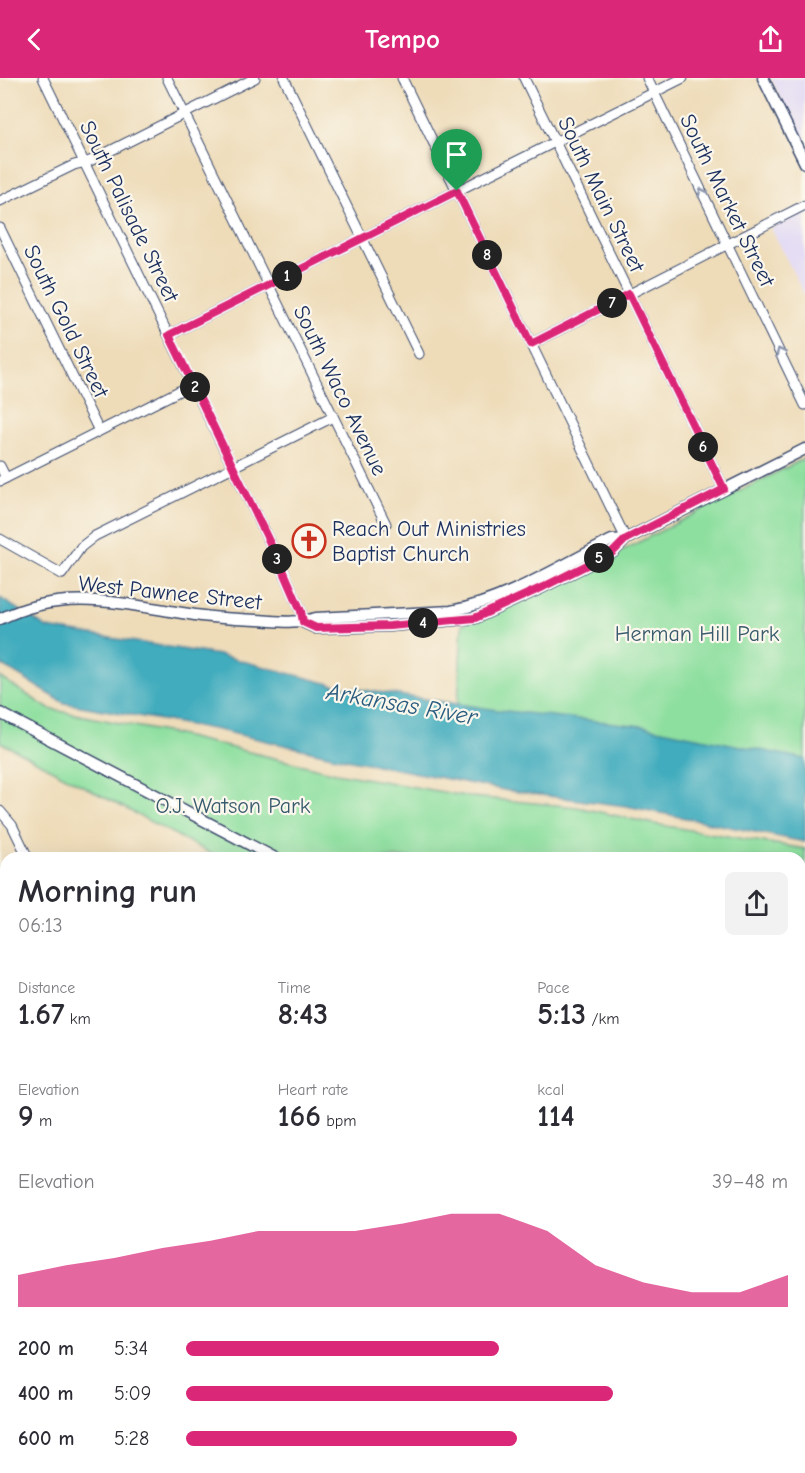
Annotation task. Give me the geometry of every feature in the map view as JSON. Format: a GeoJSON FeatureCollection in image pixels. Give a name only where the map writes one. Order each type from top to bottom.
{"type":"FeatureCollection","features":[{"type":"Feature","properties":{"kind":"main road"},"geometry":{"type":"LineString","coordinates":[[763,78],[805,163]]}},
{"type":"Feature","properties":{"kind":"main road","name":"West Pawnee Street"},"geometry":{"type":"LineString","coordinates":[[0,619],[12,613],[51,602],[96,600],[226,619],[303,622],[316,628],[390,626],[475,618],[515,601],[613,552],[626,539],[805,449]]}},
{"type":"Feature","properties":{"kind":"main road"},"geometry":{"type":"LineString","coordinates":[[0,713],[263,852]]}},
{"type":"Feature","properties":{"kind":"street","name":"South Palisade Street"},"geometry":{"type":"LineString","coordinates":[[43,78],[284,572],[301,611],[303,622]]}},
{"type":"Feature","properties":{"kind":"street","name":"South Waco Avenue"},"geometry":{"type":"LineString","coordinates":[[167,78],[386,524]]}},
{"type":"Feature","properties":{"kind":"street"},"geometry":{"type":"LineString","coordinates":[[0,201],[255,78]]}},
{"type":"Feature","properties":{"kind":"street"},"geometry":{"type":"LineString","coordinates":[[284,78],[419,354]]}},
{"type":"Feature","properties":{"kind":"street"},"geometry":{"type":"LineString","coordinates":[[402,78],[626,539]]}},
{"type":"Feature","properties":{"kind":"street","name":"South Main Street"},"geometry":{"type":"LineString","coordinates":[[524,78],[724,489]]}},
{"type":"Feature","properties":{"kind":"street","name":"South Market Street"},"geometry":{"type":"LineString","coordinates":[[647,78],[805,405]]}},
{"type":"Feature","properties":{"kind":"street"},"geometry":{"type":"LineString","coordinates":[[169,335],[683,78]]}},
{"type":"Feature","properties":{"kind":"street"},"geometry":{"type":"LineString","coordinates":[[531,344],[805,205]]}},
{"type":"Feature","properties":{"kind":"street","name":"South Gold Street"},"geometry":{"type":"LineString","coordinates":[[0,228],[99,431]]}},
{"type":"Feature","properties":{"kind":"street"},"geometry":{"type":"LineString","coordinates":[[0,466],[3,480],[193,384]]}},
{"type":"Feature","properties":{"kind":"street"},"geometry":{"type":"LineString","coordinates":[[0,538],[62,574],[81,547],[95,536],[333,417]]}},
{"type":"Feature","properties":{"kind":"street"},"geometry":{"type":"LineString","coordinates":[[0,811],[12,825],[25,852]]}},
{"type":"Feature","properties":{"kind":"shaded area"},"geometry":{"type":"Polygon","coordinates":[[[771,78],[805,78],[805,148],[771,78]]]}},
{"type":"Feature","properties":{"kind":"shaded area"},"geometry":{"type":"Polygon","coordinates":[[[805,210],[805,296],[771,228],[805,210]]]}},
{"type":"Feature","properties":{"kind":"green space","name":"Herman Hill Park"},"geometry":{"type":"Polygon","coordinates":[[[805,458],[805,760],[458,704],[462,624],[522,601],[805,458]]]}},
{"type":"Feature","properties":{"kind":"green space","name":"O.J. Watson Park"},"geometry":{"type":"Polygon","coordinates":[[[0,677],[49,709],[170,733],[336,773],[471,797],[577,807],[654,824],[805,849],[805,852],[208,852],[0,742],[0,677]]]}},
{"type":"Feature","properties":{"kind":"water","name":"Arkansas River"},"geometry":{"type":"Polygon","coordinates":[[[0,598],[47,628],[219,655],[338,686],[498,710],[642,726],[805,759],[805,842],[626,806],[509,791],[341,758],[218,730],[64,703],[0,664],[0,598]]]}},
{"type":"Feature","properties":{"kind":"place","name":"Reach Out Ministries Baptist Church"},"geometry":{"type":"Point","coordinates":[309,541]}},
{"type":"Feature","properties":{"kind":"route"},"geometry":{"type":"LineString","coordinates":[[457,191],[531,344],[629,294],[724,489],[626,539],[613,552],[475,618],[390,626],[316,628],[303,622],[301,611],[284,572],[169,335],[457,191]]}}]}
